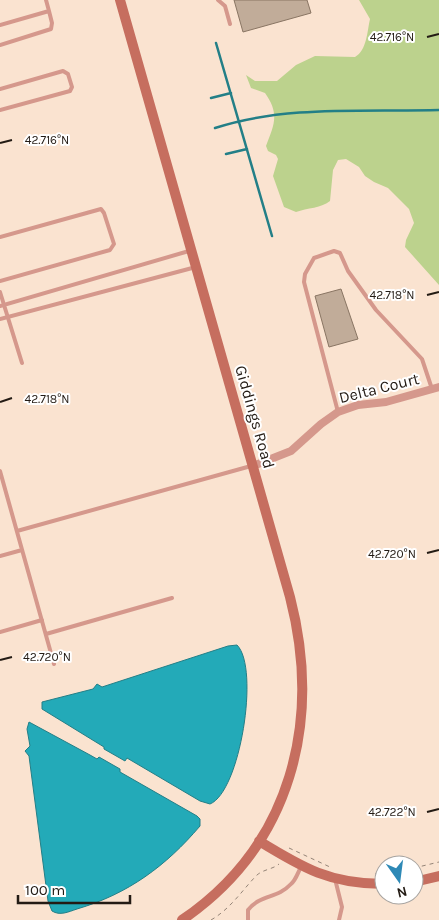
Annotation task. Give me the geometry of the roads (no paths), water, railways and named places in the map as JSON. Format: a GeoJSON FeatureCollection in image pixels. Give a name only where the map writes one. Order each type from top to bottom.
{"type":"FeatureCollection","features":[{"type":"Feature","properties":{"kind":"main road","name":"Giddings Road"},"geometry":{"type":"LineString","coordinates":[[120,0],[295,616],[302,653],[304,684],[301,726],[292,771],[276,810],[258,841],[224,884],[182,920]]}},
{"type":"Feature","properties":{"kind":"main road"},"geometry":{"type":"LineString","coordinates":[[258,841],[301,867],[335,879],[374,883]]}},
{"type":"Feature","properties":{"kind":"main road"},"geometry":{"type":"LineString","coordinates":[[424,880],[439,876]]}},
{"type":"Feature","properties":{"kind":"street","name":"Delta Court"},"geometry":{"type":"LineString","coordinates":[[253,466],[291,452],[320,424],[338,412],[358,406],[386,402],[436,388]]}},
{"type":"Feature","properties":{"kind":"lane"},"geometry":{"type":"LineString","coordinates":[[0,45],[51,29],[52,23],[46,0]]}},
{"type":"Feature","properties":{"kind":"lane"},"geometry":{"type":"LineString","coordinates":[[218,0],[225,6],[230,24]]}},
{"type":"Feature","properties":{"kind":"lane"},"geometry":{"type":"LineString","coordinates":[[0,24],[49,11]]}},
{"type":"Feature","properties":{"kind":"lane"},"geometry":{"type":"LineString","coordinates":[[0,89],[63,71],[68,74],[72,87],[70,90],[0,110]]}},
{"type":"Feature","properties":{"kind":"lane"},"geometry":{"type":"LineString","coordinates":[[0,237],[100,209],[104,213],[114,244],[110,250],[0,281]]}},
{"type":"Feature","properties":{"kind":"lane"},"geometry":{"type":"LineString","coordinates":[[2,305],[192,250]]}},
{"type":"Feature","properties":{"kind":"lane"},"geometry":{"type":"LineString","coordinates":[[338,412],[304,282],[305,274],[314,258],[334,250],[340,253],[348,271],[379,313],[422,359],[436,388]]}},
{"type":"Feature","properties":{"kind":"lane"},"geometry":{"type":"LineString","coordinates":[[0,320],[10,319],[196,267]]}},
{"type":"Feature","properties":{"kind":"lane"},"geometry":{"type":"LineString","coordinates":[[0,292],[2,305],[10,319],[22,363]]}},
{"type":"Feature","properties":{"kind":"lane"},"geometry":{"type":"LineString","coordinates":[[17,531],[253,466]]}},
{"type":"Feature","properties":{"kind":"lane"},"geometry":{"type":"LineString","coordinates":[[0,471],[54,664]]}},
{"type":"Feature","properties":{"kind":"lane"},"geometry":{"type":"LineString","coordinates":[[0,556],[22,550]]}},
{"type":"Feature","properties":{"kind":"lane"},"geometry":{"type":"LineString","coordinates":[[46,634],[172,598]]}},
{"type":"Feature","properties":{"kind":"lane"},"geometry":{"type":"LineString","coordinates":[[0,632],[42,620]]}},
{"type":"Feature","properties":{"kind":"lane"},"geometry":{"type":"LineString","coordinates":[[248,920],[248,910],[256,901],[274,896],[293,883],[301,867]]}},
{"type":"Feature","properties":{"kind":"lane"},"geometry":{"type":"LineString","coordinates":[[335,879],[342,907],[339,920]]}},
{"type":"Feature","properties":{"kind":"water"},"geometry":{"type":"Polygon","coordinates":[[[237,645],[244,658],[247,678],[243,729],[238,754],[230,777],[221,795],[210,804],[200,801],[127,758],[125,761],[42,709],[42,702],[93,689],[97,684],[102,687],[228,646],[237,645]]]}},
{"type":"Feature","properties":{"kind":"water"},"geometry":{"type":"Polygon","coordinates":[[[29,722],[97,759],[99,757],[120,769],[120,772],[197,816],[200,819],[200,826],[174,854],[129,887],[96,903],[61,913],[52,911],[48,901],[29,756],[25,751],[30,746],[27,729],[29,722]]]}},
{"type":"Feature","properties":{"kind":"waterway"},"geometry":{"type":"LineString","coordinates":[[216,43],[272,236]]}},
{"type":"Feature","properties":{"kind":"waterway"},"geometry":{"type":"LineString","coordinates":[[211,98],[231,93]]}},
{"type":"Feature","properties":{"kind":"waterway"},"geometry":{"type":"LineString","coordinates":[[215,128],[269,116],[297,113],[439,110]]}},
{"type":"Feature","properties":{"kind":"waterway"},"geometry":{"type":"LineString","coordinates":[[226,154],[247,149]]}}]}
